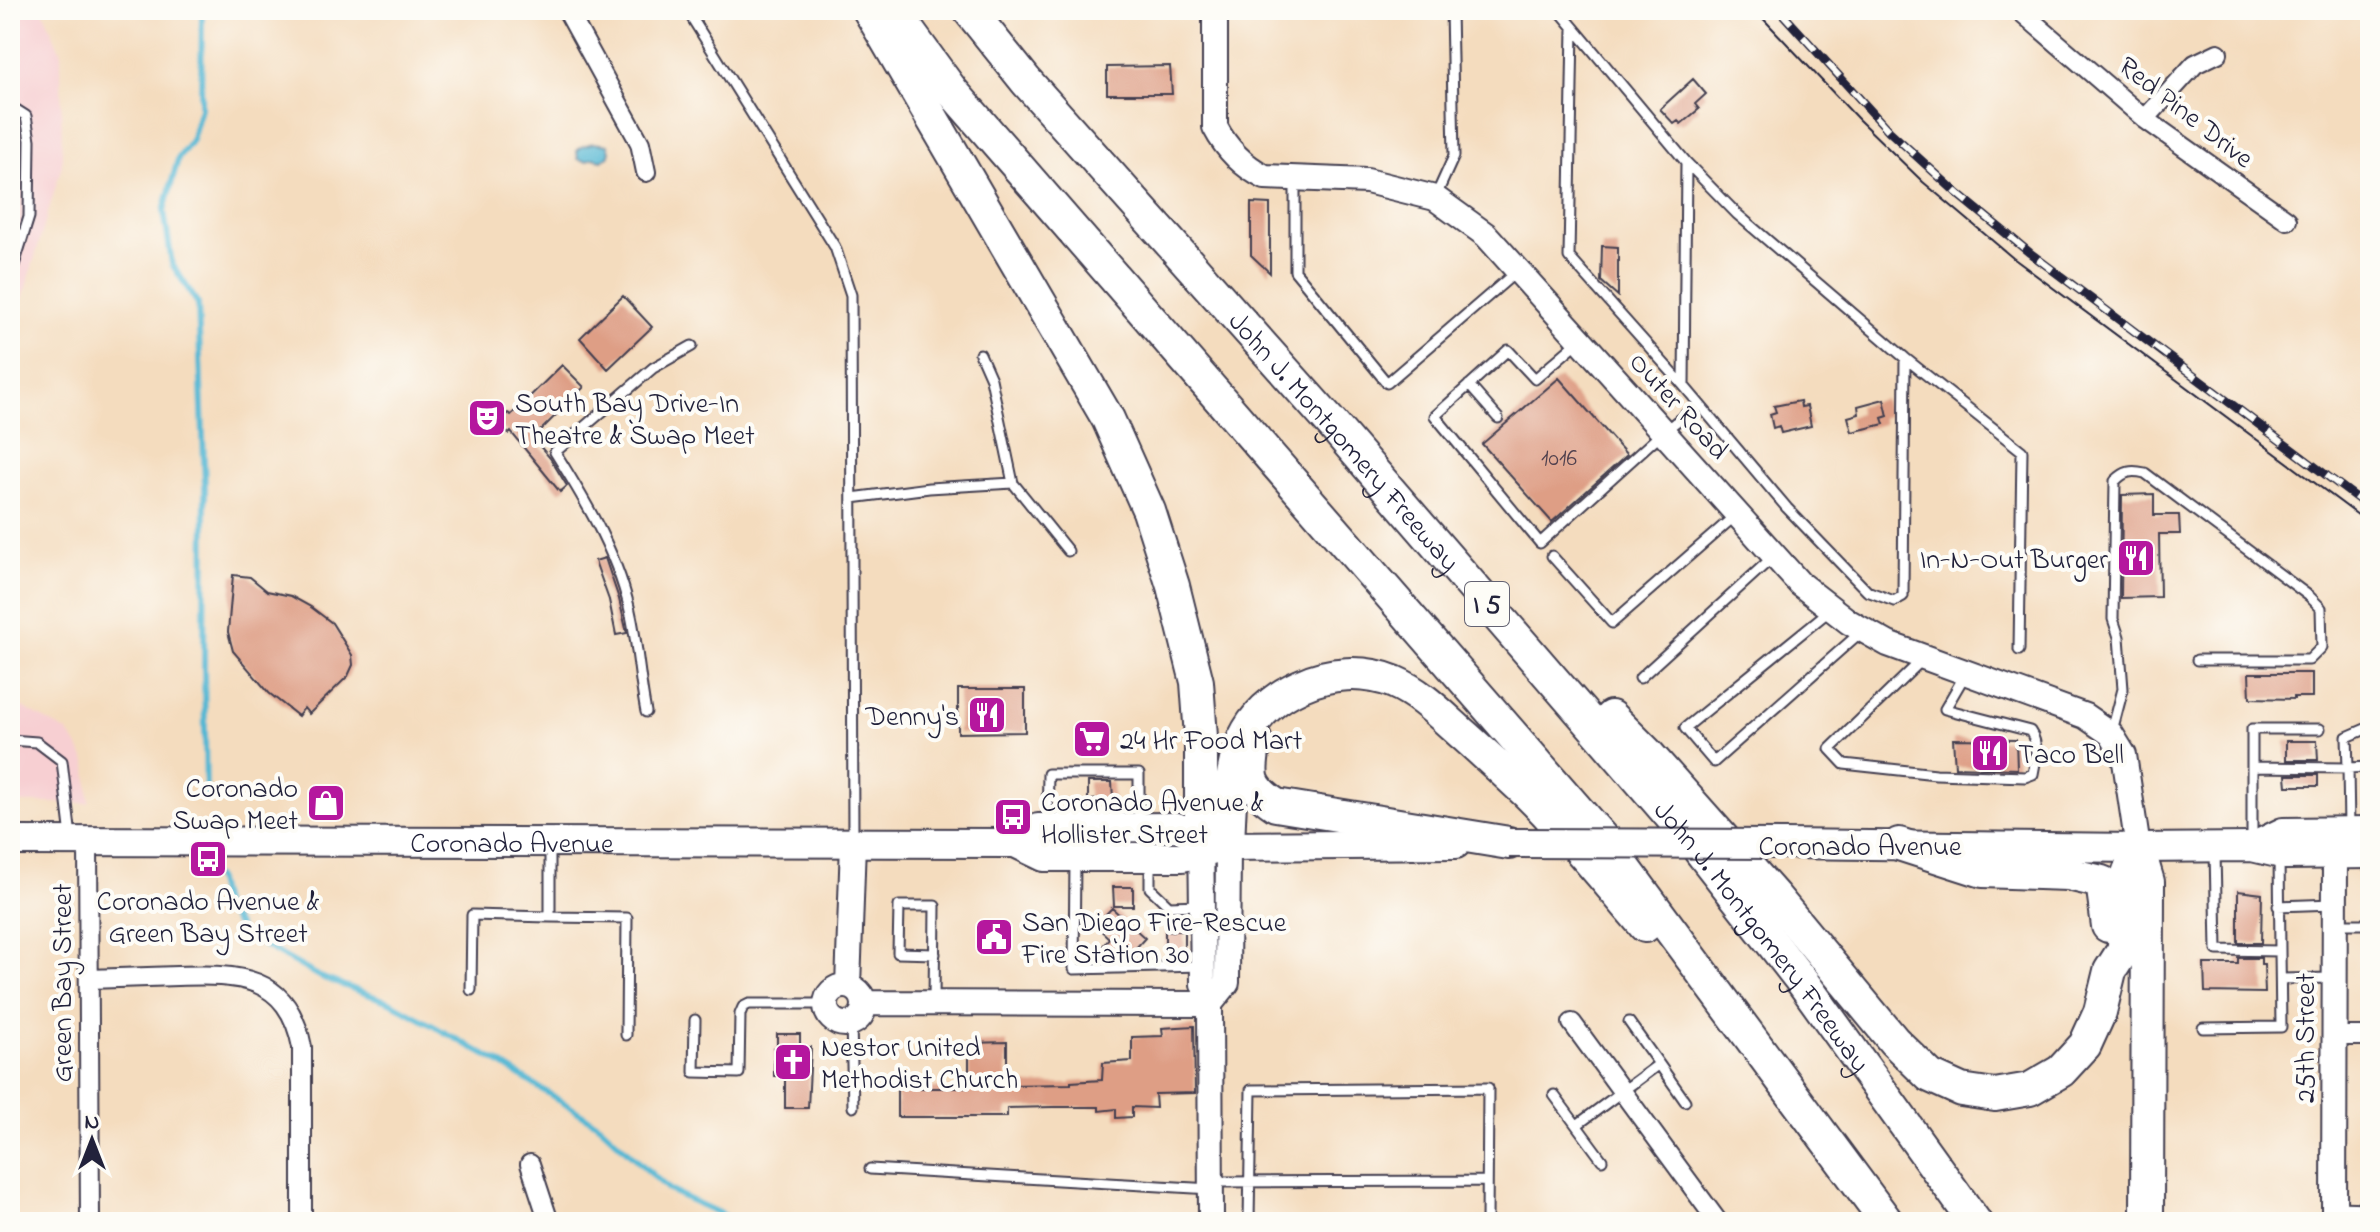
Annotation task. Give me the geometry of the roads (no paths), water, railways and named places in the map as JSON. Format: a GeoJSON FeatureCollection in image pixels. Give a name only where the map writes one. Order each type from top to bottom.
{"type":"FeatureCollection","features":[{"type":"Feature","properties":{"kind":"highway"},"geometry":{"type":"LineString","coordinates":[[869,10],[1108,419],[1149,511],[1173,586],[1197,682],[1210,845]]}},
{"type":"Feature","properties":{"kind":"highway","name":"I 5"},"geometry":{"type":"LineString","coordinates":[[893,10],[952,91],[1607,844],[1887,1222]]}},
{"type":"Feature","properties":{"kind":"highway","name":"John J. Montgomery Freeway"},"geometry":{"type":"LineString","coordinates":[[969,10],[1026,81],[1419,525],[1694,843],[1804,984],[1975,1222]]}},
{"type":"Feature","properties":{"kind":"highway"},"geometry":{"type":"LineString","coordinates":[[1419,525],[1647,753],[1774,896],[1894,1041],[1930,1076],[1978,1094],[2012,1093],[2046,1081],[2068,1065],[2085,1045],[2100,1012],[2110,971],[2108,919],[2102,882],[2068,874],[1983,871],[1899,844]]}},
{"type":"Feature","properties":{"kind":"highway"},"geometry":{"type":"LineString","coordinates":[[1210,845],[1243,736],[1266,709],[1293,689],[1341,674],[1375,676],[1391,681],[1421,697],[1530,796],[1644,925],[1837,1155]]}},
{"type":"Feature","properties":{"kind":"highway"},"geometry":{"type":"LineString","coordinates":[[1255,722],[1254,787],[1276,805],[1509,843]]}},
{"type":"Feature","properties":{"kind":"highway"},"geometry":{"type":"LineString","coordinates":[[2110,971],[2124,949],[2125,883],[2138,848]]}},
{"type":"Feature","properties":{"kind":"highway"},"geometry":{"type":"LineString","coordinates":[[2138,848],[2148,882],[2147,1222]]}},
{"type":"Feature","properties":{"kind":"main road","name":"Coronado Avenue"},"geometry":{"type":"LineString","coordinates":[[1015,843],[1038,828],[1177,827],[1210,845]]}},
{"type":"Feature","properties":{"kind":"main road","name":"Coronado Avenue"},"geometry":{"type":"LineString","coordinates":[[10,841],[1015,843],[1044,857],[1183,857],[1210,845],[1509,843],[1899,844],[2266,850],[2283,832],[2356,840],[2370,854]]}},
{"type":"Feature","properties":{"kind":"street"},"geometry":{"type":"LineString","coordinates":[[567,10],[640,143],[646,172]]}},
{"type":"Feature","properties":{"kind":"street","name":"Outer Road"},"geometry":{"type":"LineString","coordinates":[[1215,10],[1215,127],[1223,142],[1251,170],[1265,177],[1367,181],[1435,198],[1486,235],[1800,584],[1832,609],[1888,644],[2085,716],[2111,734]]}},
{"type":"Feature","properties":{"kind":"street","name":"Red Pine Drive"},"geometry":{"type":"LineString","coordinates":[[2019,10],[2145,119],[2287,220]]}},
{"type":"Feature","properties":{"kind":"street"},"geometry":{"type":"LineString","coordinates":[[2145,119],[2195,64],[2218,53]]}},
{"type":"Feature","properties":{"kind":"street"},"geometry":{"type":"LineString","coordinates":[[2111,734],[2124,755],[2138,848]]}},
{"type":"Feature","properties":{"kind":"street","name":"25th Street"},"geometry":{"type":"LineString","coordinates":[[2334,1215],[2334,914],[2356,840]]}},
{"type":"Feature","properties":{"kind":"street","name":"Green Bay Street"},"geometry":{"type":"LineString","coordinates":[[79,841],[89,979],[90,1222]]}},
{"type":"Feature","properties":{"kind":"street"},"geometry":{"type":"LineString","coordinates":[[853,843],[854,1004]]}},
{"type":"Feature","properties":{"kind":"street"},"geometry":{"type":"LineString","coordinates":[[1210,845],[1202,905],[1203,984],[1210,1004],[1211,1222]]}},
{"type":"Feature","properties":{"kind":"street"},"geometry":{"type":"LineString","coordinates":[[1210,845],[1227,983],[1210,1004]]}},
{"type":"Feature","properties":{"kind":"street"},"geometry":{"type":"LineString","coordinates":[[89,979],[226,975],[251,980],[273,993],[290,1012],[300,1035],[302,1059],[302,1222]]}},
{"type":"Feature","properties":{"kind":"street"},"geometry":{"type":"LineString","coordinates":[[826,1004],[835,988],[854,1004],[1210,1004]]}},
{"type":"Feature","properties":{"kind":"street"},"geometry":{"type":"LineString","coordinates":[[1572,1023],[1718,1222]]}},
{"type":"Feature","properties":{"kind":"street"},"geometry":{"type":"LineString","coordinates":[[2333,1036],[2370,1036]]}},
{"type":"Feature","properties":{"kind":"street"},"geometry":{"type":"LineString","coordinates":[[530,1164],[549,1222]]}},
{"type":"Feature","properties":{"kind":"lane"},"geometry":{"type":"LineString","coordinates":[[687,10],[835,247],[851,295],[853,843]]}},
{"type":"Feature","properties":{"kind":"lane"},"geometry":{"type":"LineString","coordinates":[[1435,198],[1454,156],[1451,10]]}},
{"type":"Feature","properties":{"kind":"lane"},"geometry":{"type":"LineString","coordinates":[[1559,10],[1686,162],[1737,214],[1905,358],[2022,451],[2019,650]]}},
{"type":"Feature","properties":{"kind":"lane"},"geometry":{"type":"LineString","coordinates":[[1573,27],[1569,257],[1787,508],[1867,591],[1894,601],[1903,596],[1905,358]]}},
{"type":"Feature","properties":{"kind":"lane"},"geometry":{"type":"LineString","coordinates":[[10,109],[26,116],[30,140],[29,217],[10,278]]}},
{"type":"Feature","properties":{"kind":"lane"},"geometry":{"type":"LineString","coordinates":[[1684,386],[1686,162]]}},
{"type":"Feature","properties":{"kind":"lane"},"geometry":{"type":"LineString","coordinates":[[1295,178],[1295,271],[1387,383],[1518,270]]}},
{"type":"Feature","properties":{"kind":"lane"},"geometry":{"type":"LineString","coordinates":[[1581,340],[1535,379],[1508,350],[1435,416],[1540,543],[1663,432],[1698,405]]}},
{"type":"Feature","properties":{"kind":"lane"},"geometry":{"type":"LineString","coordinates":[[646,712],[632,620],[622,581],[592,512],[555,452],[653,368],[692,346]]}},
{"type":"Feature","properties":{"kind":"lane"},"geometry":{"type":"LineString","coordinates":[[980,354],[991,379],[1013,483],[1068,551]]}},
{"type":"Feature","properties":{"kind":"lane"},"geometry":{"type":"LineString","coordinates":[[1469,385],[1498,418]]}},
{"type":"Feature","properties":{"kind":"lane"},"geometry":{"type":"LineString","coordinates":[[2111,734],[2123,689],[2119,637],[2113,619],[2115,481],[2126,472],[2145,473],[2321,608],[2322,647],[2309,660],[2197,660]]}},
{"type":"Feature","properties":{"kind":"lane"},"geometry":{"type":"LineString","coordinates":[[852,498],[929,488],[1013,483]]}},
{"type":"Feature","properties":{"kind":"lane"},"geometry":{"type":"LineString","coordinates":[[1552,556],[1612,623],[1737,514]]}},
{"type":"Feature","properties":{"kind":"lane"},"geometry":{"type":"LineString","coordinates":[[1640,678],[1774,556]]}},
{"type":"Feature","properties":{"kind":"lane"},"geometry":{"type":"LineString","coordinates":[[1832,609],[1685,728],[1714,762],[1863,630]]}},
{"type":"Feature","properties":{"kind":"lane"},"geometry":{"type":"LineString","coordinates":[[1924,657],[1830,749],[1844,764],[1936,774],[2025,777],[2033,774],[2036,740],[2030,731],[1945,709],[1966,673]]}},
{"type":"Feature","properties":{"kind":"lane"},"geometry":{"type":"LineString","coordinates":[[2356,840],[2347,737],[2370,727]]}},
{"type":"Feature","properties":{"kind":"lane"},"geometry":{"type":"LineString","coordinates":[[2203,1028],[2281,1027],[2278,906],[2252,767],[2252,729],[2320,729]]}},
{"type":"Feature","properties":{"kind":"lane"},"geometry":{"type":"LineString","coordinates":[[10,740],[37,742],[62,761],[79,841]]}},
{"type":"Feature","properties":{"kind":"lane"},"geometry":{"type":"LineString","coordinates":[[2252,767],[2370,767]]}},
{"type":"Feature","properties":{"kind":"lane"},"geometry":{"type":"LineString","coordinates":[[1047,828],[1048,774],[1139,774],[1139,828]]}},
{"type":"Feature","properties":{"kind":"lane"},"geometry":{"type":"LineString","coordinates":[[550,842],[550,917]]}},
{"type":"Feature","properties":{"kind":"lane"},"geometry":{"type":"LineString","coordinates":[[2215,848],[2217,950],[2280,951]]}},
{"type":"Feature","properties":{"kind":"lane"},"geometry":{"type":"LineString","coordinates":[[1075,857],[1074,969],[1203,966]]}},
{"type":"Feature","properties":{"kind":"lane"},"geometry":{"type":"LineString","coordinates":[[1150,857],[1150,888],[1169,906],[1202,905]]}},
{"type":"Feature","properties":{"kind":"lane"},"geometry":{"type":"LineString","coordinates":[[934,1003],[935,954],[935,906],[899,906],[898,953],[935,954]]}},
{"type":"Feature","properties":{"kind":"lane"},"geometry":{"type":"LineString","coordinates":[[2278,906],[2334,914],[2370,924]]}},
{"type":"Feature","properties":{"kind":"lane"},"geometry":{"type":"LineString","coordinates":[[471,990],[472,915],[627,918],[626,1035]]}},
{"type":"Feature","properties":{"kind":"lane"},"geometry":{"type":"LineString","coordinates":[[2281,979],[2334,978]]}},
{"type":"Feature","properties":{"kind":"lane"},"geometry":{"type":"LineString","coordinates":[[695,1020],[694,1072],[739,1073],[740,1014],[743,1007],[749,1004],[826,1004]]}},
{"type":"Feature","properties":{"kind":"lane"},"geometry":{"type":"LineString","coordinates":[[853,1107],[854,1004]]}},
{"type":"Feature","properties":{"kind":"lane"},"geometry":{"type":"LineString","coordinates":[[1629,1022],[1685,1101]]}},
{"type":"Feature","properties":{"kind":"lane"},"geometry":{"type":"LineString","coordinates":[[1577,1125],[1659,1064]]}},
{"type":"Feature","properties":{"kind":"lane"},"geometry":{"type":"LineString","coordinates":[[1249,1222],[1251,1090],[1488,1088],[1487,1222]]}},
{"type":"Feature","properties":{"kind":"lane"},"geometry":{"type":"LineString","coordinates":[[1554,1095],[1602,1160]]}},
{"type":"Feature","properties":{"kind":"lane"},"geometry":{"type":"LineString","coordinates":[[870,1169],[1210,1186],[1249,1182],[1487,1181]]}},
{"type":"Feature","properties":{"kind":"lane"},"geometry":{"type":"LineString","coordinates":[[2334,1215],[2370,1208]]}},
{"type":"Feature","properties":{"kind":"water"},"geometry":{"type":"Polygon","coordinates":[[[593,143],[608,145],[608,157],[602,160],[578,159],[577,151],[593,143]]]}},
{"type":"Feature","properties":{"kind":"waterway"},"geometry":{"type":"LineString","coordinates":[[202,10],[201,108],[192,140],[178,159],[164,211],[172,264],[198,304],[205,487],[206,798]]}},
{"type":"Feature","properties":{"kind":"waterway"},"geometry":{"type":"LineString","coordinates":[[216,877],[223,907],[244,934],[320,977],[392,1003],[498,1062],[599,1125],[669,1190],[738,1222]]}},
{"type":"Feature","properties":{"kind":"tram line"},"geometry":{"type":"LineString","coordinates":[[1755,10],[1859,120],[1923,182],[2013,258],[2370,524]]}},
{"type":"Feature","properties":{"kind":"railway"},"geometry":{"type":"LineString","coordinates":[[1779,10],[1889,131],[1957,193],[2030,253],[2370,508]]}},
{"type":"Feature","properties":{"kind":"place","name":"South Bay Drive-In Theatre & Swap Meet"},"geometry":{"type":"Point","coordinates":[487,418]}},
{"type":"Feature","properties":{"kind":"place","name":"In-N-Out Burger"},"geometry":{"type":"Point","coordinates":[2136,558]}},
{"type":"Feature","properties":{"kind":"place","name":"Denny's"},"geometry":{"type":"Point","coordinates":[987,715]}},
{"type":"Feature","properties":{"kind":"place","name":"24 Hr Food Mart"},"geometry":{"type":"Point","coordinates":[1092,739]}},
{"type":"Feature","properties":{"kind":"place","name":"Taco Bell"},"geometry":{"type":"Point","coordinates":[1990,753]}},
{"type":"Feature","properties":{"kind":"place","name":"Coronado Swap Meet"},"geometry":{"type":"Point","coordinates":[326,803]}},
{"type":"Feature","properties":{"kind":"place","name":"Coronado Avenue & Hollister Street"},"geometry":{"type":"Point","coordinates":[1013,817]}},
{"type":"Feature","properties":{"kind":"place","name":"Coronado Avenue & Green Bay Street"},"geometry":{"type":"Point","coordinates":[208,859]}},
{"type":"Feature","properties":{"kind":"place","name":"San Diego Fire-Rescue Fire Station 30"},"geometry":{"type":"Point","coordinates":[994,937]}},
{"type":"Feature","properties":{"kind":"place","name":"Nestor United Methodist Church"},"geometry":{"type":"Point","coordinates":[793,1062]}}]}
